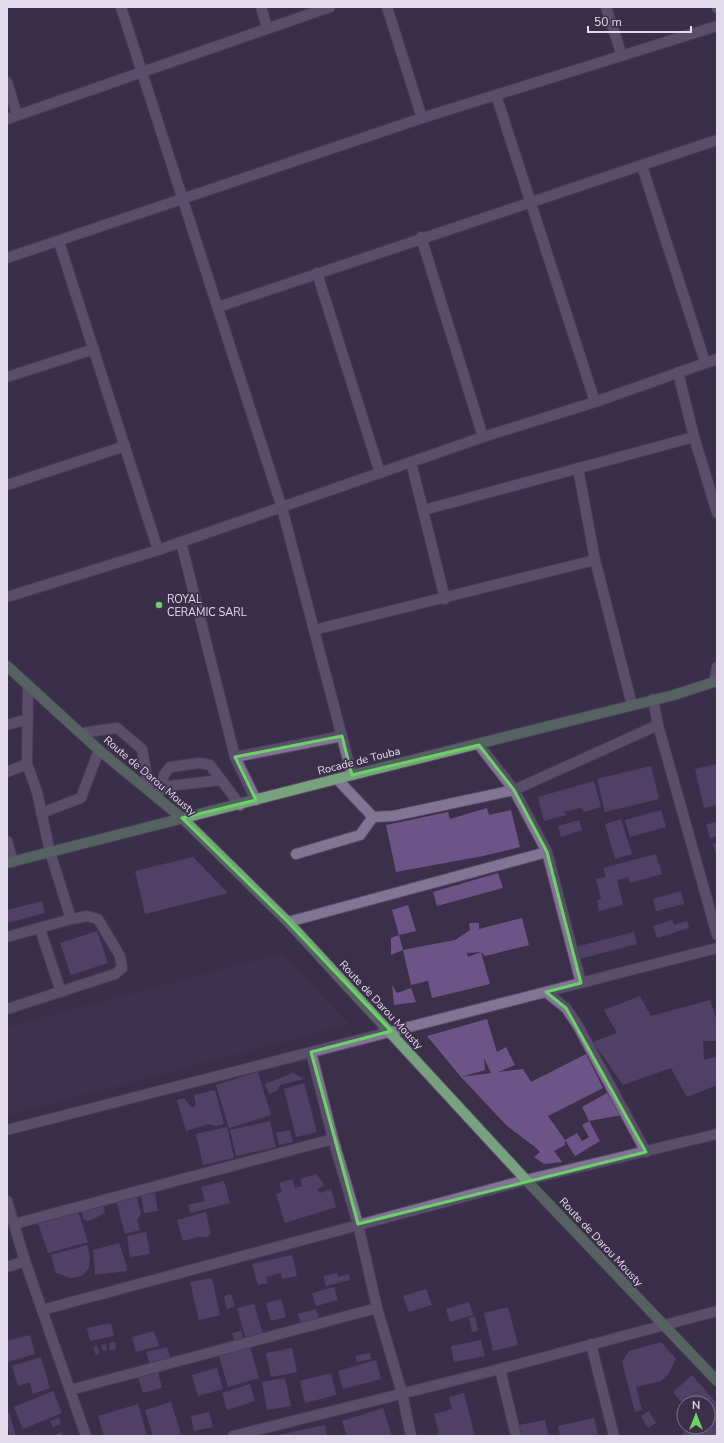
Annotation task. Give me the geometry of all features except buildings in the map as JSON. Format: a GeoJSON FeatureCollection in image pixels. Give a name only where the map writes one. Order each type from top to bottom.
{"type":"FeatureCollection","features":[{"type":"Feature","properties":{"kind":"main road","name":"Route de Darou Mousty"},"geometry":{"type":"LineString","coordinates":[[7,666],[100,750],[182,818],[288,922],[391,1031],[526,1180],[717,1381]]}},
{"type":"Feature","properties":{"kind":"main road","name":"Rocade de Touba"},"geometry":{"type":"LineString","coordinates":[[10,863],[352,774],[479,744],[653,699],[716,681]]}},
{"type":"Feature","properties":{"kind":"street"},"geometry":{"type":"LineString","coordinates":[[121,7],[282,508],[352,774]]}},
{"type":"Feature","properties":{"kind":"street"},"geometry":{"type":"LineString","coordinates":[[261,7],[268,27]]}},
{"type":"Feature","properties":{"kind":"street"},"geometry":{"type":"LineString","coordinates":[[7,119],[268,27],[330,7]]}},
{"type":"Feature","properties":{"kind":"street"},"geometry":{"type":"LineString","coordinates":[[387,7],[422,118]]}},
{"type":"Feature","properties":{"kind":"street"},"geometry":{"type":"LineString","coordinates":[[606,7],[622,56]]}},
{"type":"Feature","properties":{"kind":"street"},"geometry":{"type":"LineString","coordinates":[[7,258],[59,242],[422,118],[717,26]]}},
{"type":"Feature","properties":{"kind":"street"},"geometry":{"type":"LineString","coordinates":[[7,82],[18,115]]}},
{"type":"Feature","properties":{"kind":"street"},"geometry":{"type":"LineString","coordinates":[[496,95],[595,402]]}},
{"type":"Feature","properties":{"kind":"street"},"geometry":{"type":"LineString","coordinates":[[218,308],[317,273],[717,140]]}},
{"type":"Feature","properties":{"kind":"street"},"geometry":{"type":"LineString","coordinates":[[642,166],[705,362]]}},
{"type":"Feature","properties":{"kind":"street"},"geometry":{"type":"LineString","coordinates":[[421,238],[484,437]]}},
{"type":"Feature","properties":{"kind":"street"},"geometry":{"type":"LineString","coordinates":[[59,242],[158,550]]}},
{"type":"Feature","properties":{"kind":"street"},"geometry":{"type":"LineString","coordinates":[[317,273],[380,473]]}},
{"type":"Feature","properties":{"kind":"street"},"geometry":{"type":"LineString","coordinates":[[7,377],[94,349]]}},
{"type":"Feature","properties":{"kind":"street"},"geometry":{"type":"LineString","coordinates":[[7,597],[158,550],[484,437],[595,402],[717,359]]}},
{"type":"Feature","properties":{"kind":"street"},"geometry":{"type":"LineString","coordinates":[[678,372],[694,437],[717,512]]}},
{"type":"Feature","properties":{"kind":"street"},"geometry":{"type":"LineString","coordinates":[[424,510],[694,437]]}},
{"type":"Feature","properties":{"kind":"street"},"geometry":{"type":"LineString","coordinates":[[7,485],[125,446]]}},
{"type":"Feature","properties":{"kind":"street"},"geometry":{"type":"LineString","coordinates":[[411,462],[445,599]]}},
{"type":"Feature","properties":{"kind":"street"},"geometry":{"type":"LineString","coordinates":[[578,468],[595,560],[632,704]]}},
{"type":"Feature","properties":{"kind":"street"},"geometry":{"type":"LineString","coordinates":[[181,542],[235,757],[256,800]]}},
{"type":"Feature","properties":{"kind":"street"},"geometry":{"type":"LineString","coordinates":[[314,630],[445,599],[595,560]]}},
{"type":"Feature","properties":{"kind":"street"},"geometry":{"type":"LineString","coordinates":[[716,681],[717,667]]}},
{"type":"Feature","properties":{"kind":"street"},"geometry":{"type":"LineString","coordinates":[[28,685],[27,764],[37,792],[50,852],[71,919]]}},
{"type":"Feature","properties":{"kind":"street"},"geometry":{"type":"LineString","coordinates":[[653,699],[658,725],[717,935]]}},
{"type":"Feature","properties":{"kind":"street"},"geometry":{"type":"LineString","coordinates":[[7,725],[28,719]]}},
{"type":"Feature","properties":{"kind":"street"},"geometry":{"type":"LineString","coordinates":[[337,779],[373,817],[393,816],[514,790],[658,725]]}},
{"type":"Feature","properties":{"kind":"street"},"geometry":{"type":"LineString","coordinates":[[81,733],[117,728],[142,749],[149,790]]}},
{"type":"Feature","properties":{"kind":"street"},"geometry":{"type":"LineString","coordinates":[[235,757],[342,736]]}},
{"type":"Feature","properties":{"kind":"street"},"geometry":{"type":"LineString","coordinates":[[479,744],[514,790],[547,852],[581,983]]}},
{"type":"Feature","properties":{"kind":"street"},"geometry":{"type":"LineString","coordinates":[[41,813],[81,798],[100,750]]}},
{"type":"Feature","properties":{"kind":"street"},"geometry":{"type":"LineString","coordinates":[[158,798],[170,767],[199,763],[210,766],[240,804]]}},
{"type":"Feature","properties":{"kind":"street"},"geometry":{"type":"LineString","coordinates":[[7,772],[27,764]]}},
{"type":"Feature","properties":{"kind":"street"},"geometry":{"type":"LineString","coordinates":[[161,787],[221,780]]}},
{"type":"Feature","properties":{"kind":"street"},"geometry":{"type":"LineString","coordinates":[[296,854],[360,835],[373,817]]}},
{"type":"Feature","properties":{"kind":"street"},"geometry":{"type":"LineString","coordinates":[[7,841],[10,863]]}},
{"type":"Feature","properties":{"kind":"street"},"geometry":{"type":"LineString","coordinates":[[288,922],[547,852]]}},
{"type":"Feature","properties":{"kind":"street"},"geometry":{"type":"LineString","coordinates":[[7,938],[71,919],[87,916],[98,919],[120,956],[122,968],[115,974],[7,1009]]}},
{"type":"Feature","properties":{"kind":"street"},"geometry":{"type":"LineString","coordinates":[[40,929],[61,992]]}},
{"type":"Feature","properties":{"kind":"street"},"geometry":{"type":"LineString","coordinates":[[7,1130],[717,948]]}},
{"type":"Feature","properties":{"kind":"street"},"geometry":{"type":"LineString","coordinates":[[546,992],[566,1008],[578,1026],[646,1152]]}},
{"type":"Feature","properties":{"kind":"street"},"geometry":{"type":"LineString","coordinates":[[311,1052],[333,1139],[358,1224],[377,1308],[402,1393],[411,1436]]}},
{"type":"Feature","properties":{"kind":"street"},"geometry":{"type":"LineString","coordinates":[[42,1310],[526,1180],[717,1134]]}},
{"type":"Feature","properties":{"kind":"street"},"geometry":{"type":"LineString","coordinates":[[14,1224],[333,1139]]}},
{"type":"Feature","properties":{"kind":"street"},"geometry":{"type":"LineString","coordinates":[[7,1202],[25,1261],[86,1436]]}},
{"type":"Feature","properties":{"kind":"street"},"geometry":{"type":"LineString","coordinates":[[7,1267],[25,1261]]}},
{"type":"Feature","properties":{"kind":"street"},"geometry":{"type":"LineString","coordinates":[[70,1390],[377,1308]]}},
{"type":"Feature","properties":{"kind":"street"},"geometry":{"type":"LineString","coordinates":[[233,1436],[500,1369],[717,1311]]}},
{"type":"Feature","properties":{"kind":"street"},"geometry":{"type":"LineString","coordinates":[[591,1344],[614,1436]]}},
{"type":"Feature","properties":{"kind":"street"},"geometry":{"type":"LineString","coordinates":[[500,1369],[516,1436]]}},
{"type":"Feature","properties":{"kind":"highlighted area"},"geometry":{"type":"Polygon","coordinates":[[[342,736],[352,775],[479,745],[514,790],[547,852],[581,983],[546,992],[566,1008],[646,1152],[358,1224],[311,1052],[391,1031],[288,922],[182,818],[256,800],[235,757],[342,736]]]}},
{"type":"Feature","properties":{"kind":"shaded area"},"geometry":{"type":"Polygon","coordinates":[[[281,954],[349,1024],[7,1115],[7,1027],[281,954]]]}},
{"type":"Feature","properties":{"kind":"place","name":"ROYAL CERAMIC SARL"},"geometry":{"type":"Point","coordinates":[159,605]}}]}
